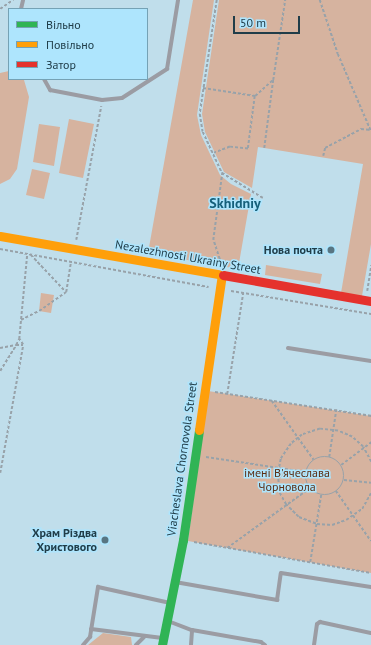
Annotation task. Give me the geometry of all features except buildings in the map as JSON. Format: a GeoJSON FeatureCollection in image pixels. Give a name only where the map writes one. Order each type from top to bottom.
{"type":"FeatureCollection","features":[{"type":"Feature","properties":{"kind":"street","name":"Nezalezhnosti Ukrainy Street"},"geometry":{"type":"LineString","coordinates":[[0,236],[74,249],[222,270],[368,301]]}},
{"type":"Feature","properties":{"kind":"street","name":"Viacheslava Chornovola Street"},"geometry":{"type":"LineString","coordinates":[[162,642],[183,540],[222,270]]}},
{"type":"Feature","properties":{"kind":"lane"},"geometry":{"type":"LineString","coordinates":[[45,80],[50,90],[102,100],[122,98],[167,69],[178,0]]}},
{"type":"Feature","properties":{"kind":"lane"},"geometry":{"type":"LineString","coordinates":[[288,348],[371,361]]}},
{"type":"Feature","properties":{"kind":"lane"},"geometry":{"type":"LineString","coordinates":[[174,582],[277,600],[281,573],[371,587]]}},
{"type":"Feature","properties":{"kind":"lane"},"geometry":{"type":"LineString","coordinates":[[83,645],[90,637],[98,587],[170,603]]}},
{"type":"Feature","properties":{"kind":"lane"},"geometry":{"type":"LineString","coordinates":[[166,621],[192,630],[261,642],[266,645]]}},
{"type":"Feature","properties":{"kind":"lane"},"geometry":{"type":"LineString","coordinates":[[314,645],[317,624],[320,622],[371,633]]}},
{"type":"Feature","properties":{"kind":"lane"},"geometry":{"type":"LineString","coordinates":[[91,629],[144,637],[162,642]]}},
{"type":"Feature","properties":{"kind":"lane"},"geometry":{"type":"LineString","coordinates":[[191,645],[192,630]]}},
{"type":"Feature","properties":{"kind":"lane"},"geometry":{"type":"LineString","coordinates":[[136,645],[144,637]]}},
{"type":"Feature","properties":{"kind":"path"},"geometry":{"type":"LineString","coordinates":[[0,9],[13,0]]}},
{"type":"Feature","properties":{"kind":"path"},"geometry":{"type":"LineString","coordinates":[[216,0],[200,114],[203,132],[222,174],[213,240],[222,270]]}},
{"type":"Feature","properties":{"kind":"path"},"geometry":{"type":"LineString","coordinates":[[264,148],[285,0]]}},
{"type":"Feature","properties":{"kind":"path"},"geometry":{"type":"LineString","coordinates":[[320,0],[338,54],[371,130]]}},
{"type":"Feature","properties":{"kind":"path"},"geometry":{"type":"LineString","coordinates":[[213,154],[230,147],[248,149],[255,96],[274,80]]}},
{"type":"Feature","properties":{"kind":"path"},"geometry":{"type":"LineString","coordinates":[[203,88],[255,96]]}},
{"type":"Feature","properties":{"kind":"path"},"geometry":{"type":"LineString","coordinates":[[21,320],[39,311],[66,292],[102,100]]}},
{"type":"Feature","properties":{"kind":"path"},"geometry":{"type":"LineString","coordinates":[[323,156],[325,148],[361,128],[371,130]]}},
{"type":"Feature","properties":{"kind":"path"},"geometry":{"type":"LineString","coordinates":[[222,174],[263,198]]}},
{"type":"Feature","properties":{"kind":"path"},"geometry":{"type":"LineString","coordinates":[[0,249],[243,293],[371,314]]}},
{"type":"Feature","properties":{"kind":"path"},"geometry":{"type":"LineString","coordinates":[[0,371],[19,339],[27,254]]}},
{"type":"Feature","properties":{"kind":"path"},"geometry":{"type":"LineString","coordinates":[[31,255],[66,292]]}},
{"type":"Feature","properties":{"kind":"path"},"geometry":{"type":"LineString","coordinates":[[368,301],[371,265]]}},
{"type":"Feature","properties":{"kind":"path"},"geometry":{"type":"LineString","coordinates":[[227,394],[243,293]]}},
{"type":"Feature","properties":{"kind":"path"},"geometry":{"type":"LineString","coordinates":[[0,473],[23,345],[19,339]]}},
{"type":"Feature","properties":{"kind":"path"},"geometry":{"type":"LineString","coordinates":[[0,348],[23,345]]}},
{"type":"Feature","properties":{"kind":"path"},"geometry":{"type":"LineString","coordinates":[[204,391],[371,416]]}},
{"type":"Feature","properties":{"kind":"path"},"geometry":{"type":"LineString","coordinates":[[272,401],[314,460]]}},
{"type":"Feature","properties":{"kind":"path"},"geometry":{"type":"LineString","coordinates":[[329,457],[336,410]]}},
{"type":"Feature","properties":{"kind":"path"},"geometry":{"type":"LineString","coordinates":[[371,462],[363,447],[352,437],[333,430],[315,430],[298,438],[285,451],[278,468],[279,487],[286,504],[299,517],[317,524],[332,525],[353,516],[365,505],[371,493]]}},
{"type":"Feature","properties":{"kind":"path"},"geometry":{"type":"LineString","coordinates":[[340,465],[371,442]]}},
{"type":"Feature","properties":{"kind":"path"},"geometry":{"type":"LineString","coordinates":[[0,452],[4,453]]}},
{"type":"Feature","properties":{"kind":"path"},"geometry":{"type":"LineString","coordinates":[[195,455],[306,472]]}},
{"type":"Feature","properties":{"kind":"path"},"geometry":{"type":"LineString","coordinates":[[329,457],[340,465],[344,480],[336,491],[321,495],[310,488],[306,472],[314,460],[329,457]]}},
{"type":"Feature","properties":{"kind":"path"},"geometry":{"type":"LineString","coordinates":[[344,480],[371,483]]}},
{"type":"Feature","properties":{"kind":"path"},"geometry":{"type":"LineString","coordinates":[[227,548],[310,488]]}},
{"type":"Feature","properties":{"kind":"path"},"geometry":{"type":"LineString","coordinates":[[336,491],[371,541]]}},
{"type":"Feature","properties":{"kind":"path"},"geometry":{"type":"LineString","coordinates":[[310,562],[321,495]]}},
{"type":"Feature","properties":{"kind":"path"},"geometry":{"type":"LineString","coordinates":[[183,540],[371,573]]}},
{"type":"Feature","properties":{"kind":"green space"},"geometry":{"type":"Polygon","coordinates":[[[193,0],[214,0],[197,115],[201,135],[220,175],[231,184],[251,194],[238,269],[148,253],[193,0]]]}},
{"type":"Feature","properties":{"kind":"green space"},"geometry":{"type":"Polygon","coordinates":[[[219,0],[371,0],[371,244],[362,296],[341,293],[363,164],[258,147],[252,188],[224,172],[205,132],[202,114],[219,0]]]}},
{"type":"Feature","properties":{"kind":"green space"},"geometry":{"type":"Polygon","coordinates":[[[8,71],[8,80],[24,80],[29,97],[17,169],[10,179],[0,184],[0,73],[8,71]]]}},
{"type":"Feature","properties":{"kind":"green space"},"geometry":{"type":"Polygon","coordinates":[[[69,119],[94,124],[83,178],[59,173],[69,119]]]}},
{"type":"Feature","properties":{"kind":"green space"},"geometry":{"type":"Polygon","coordinates":[[[39,124],[60,127],[54,166],[33,162],[39,124]]]}},
{"type":"Feature","properties":{"kind":"green space"},"geometry":{"type":"Polygon","coordinates":[[[32,169],[50,173],[44,199],[26,195],[32,169]]]}},
{"type":"Feature","properties":{"kind":"green space"},"geometry":{"type":"Polygon","coordinates":[[[266,265],[322,274],[320,284],[265,275],[266,265]]]}},
{"type":"Feature","properties":{"kind":"green space"},"geometry":{"type":"Polygon","coordinates":[[[41,293],[54,295],[51,313],[39,311],[41,293]]]}},
{"type":"Feature","properties":{"kind":"green space","name":"імені В'ячеслава Чорновола"},"geometry":{"type":"Polygon","coordinates":[[[208,391],[371,416],[371,573],[188,541],[208,391]]]}},
{"type":"Feature","properties":{"kind":"green space"},"geometry":{"type":"Polygon","coordinates":[[[103,633],[131,637],[132,645],[88,645],[103,633]]]}},
{"type":"Feature","properties":{"kind":"traffic: fast"},"geometry":{"type":"LineString","coordinates":[[162,645],[183,540],[199,430]]}},
{"type":"Feature","properties":{"kind":"traffic: slow"},"geometry":{"type":"LineString","coordinates":[[0,236],[223,275]]}},
{"type":"Feature","properties":{"kind":"traffic: slow"},"geometry":{"type":"LineString","coordinates":[[199,430],[222,275]]}},
{"type":"Feature","properties":{"kind":"traffic: jam"},"geometry":{"type":"LineString","coordinates":[[223,275],[371,301]]}},
{"type":"Feature","properties":{"kind":"place","name":"Нова почта"},"geometry":{"type":"Point","coordinates":[331,250]}},
{"type":"Feature","properties":{"kind":"place","name":"Храм Різдва Христового"},"geometry":{"type":"Point","coordinates":[105,540]}},
{"type":"Feature","properties":{"kind":"district","name":"Skhidniy"},"geometry":{"type":"Point","coordinates":[235,203]}}]}
